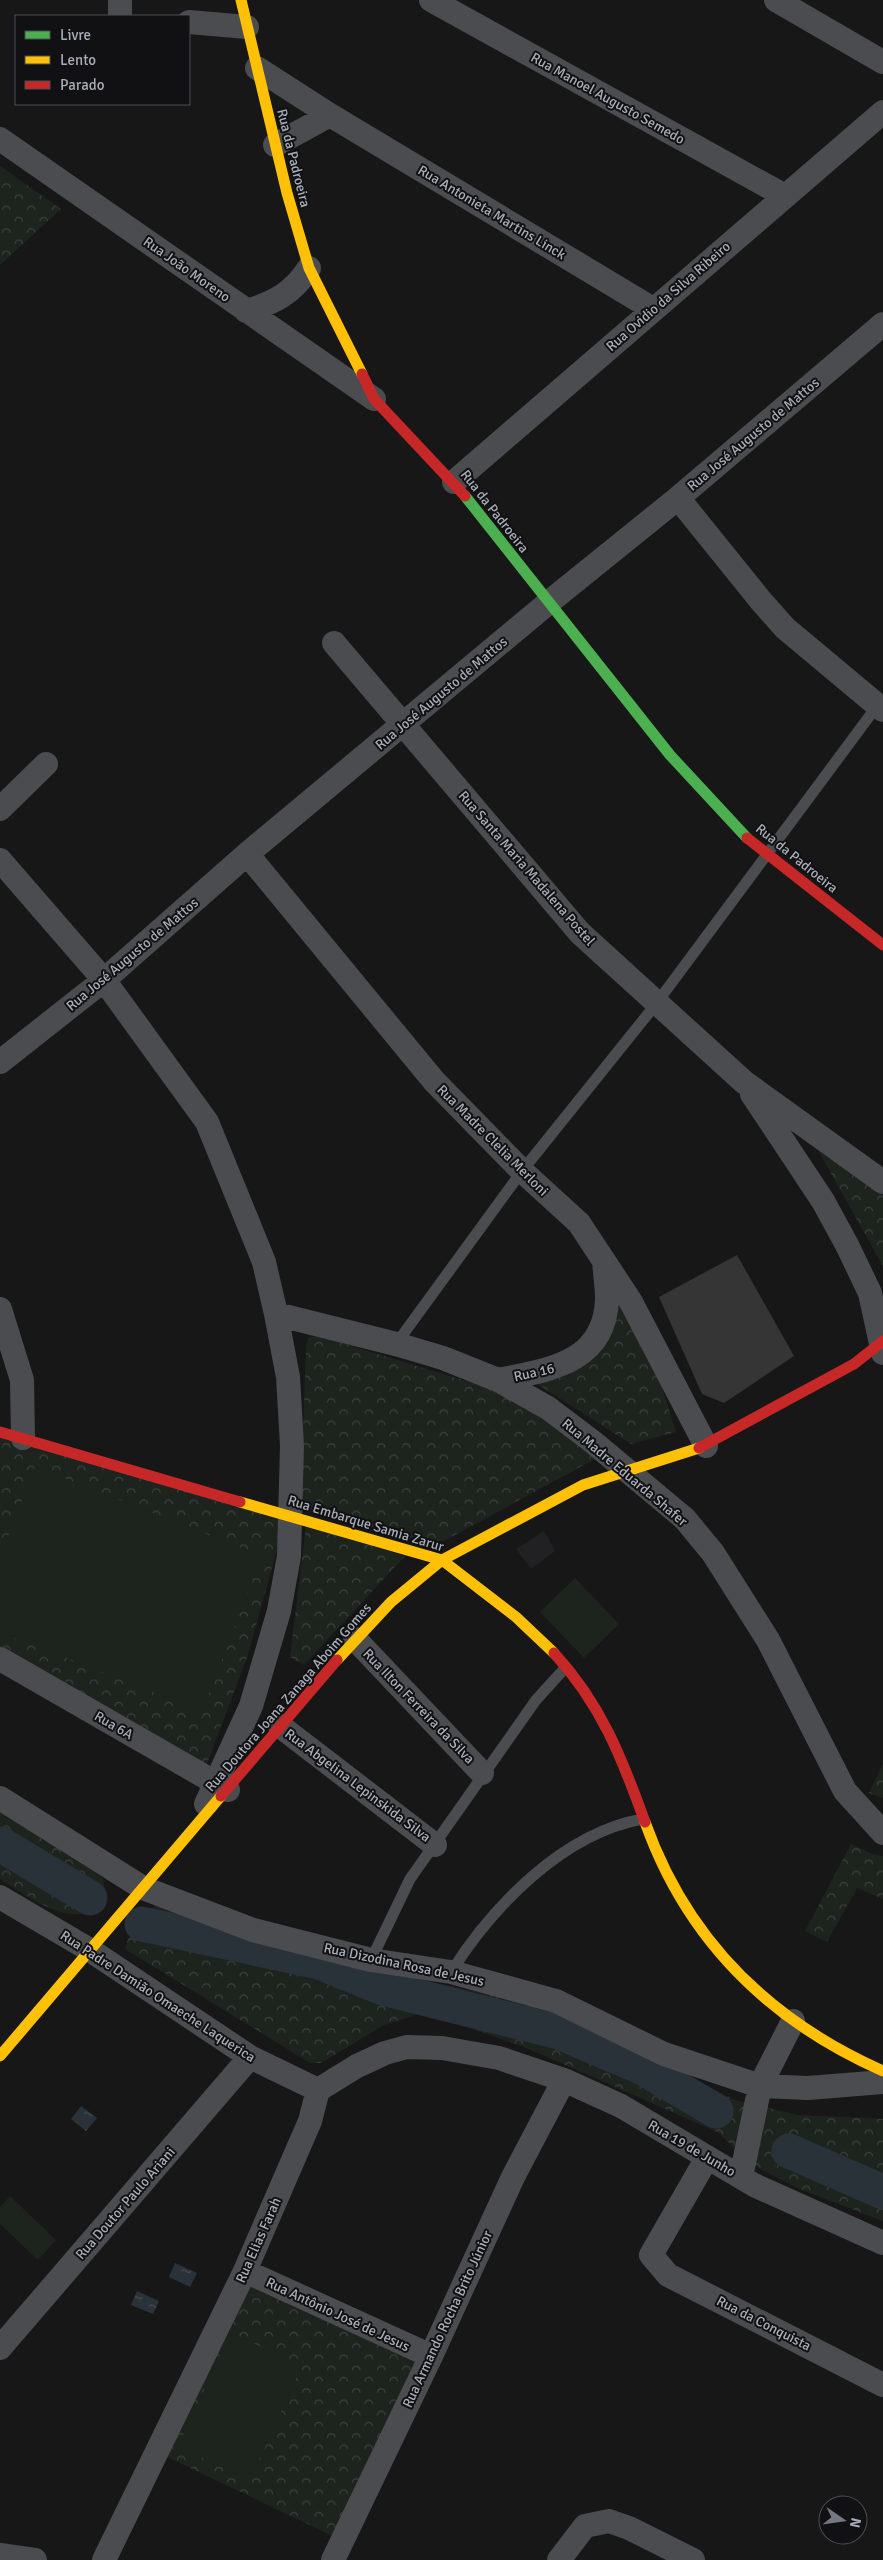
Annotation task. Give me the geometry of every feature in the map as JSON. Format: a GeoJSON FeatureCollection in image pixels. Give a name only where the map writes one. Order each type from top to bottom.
{"type":"FeatureCollection","features":[{"type":"Feature","properties":{"kind":"street"},"geometry":{"type":"LineString","coordinates":[[120,0],[120,15]]}},
{"type":"Feature","properties":{"kind":"street","name":"Rua da Padroeira"},"geometry":{"type":"LineString","coordinates":[[241,0],[275,146],[309,268],[345,336],[374,399],[454,482],[670,756],[752,843],[883,945]]}},
{"type":"Feature","properties":{"kind":"street","name":"Rua Manoel Augusto Semedo"},"geometry":{"type":"LineString","coordinates":[[431,0],[785,196]]}},
{"type":"Feature","properties":{"kind":"street"},"geometry":{"type":"LineString","coordinates":[[776,0],[883,62]]}},
{"type":"Feature","properties":{"kind":"street"},"geometry":{"type":"LineString","coordinates":[[190,22],[247,27]]}},
{"type":"Feature","properties":{"kind":"street","name":"Rua Antonieta Martins Linck"},"geometry":{"type":"LineString","coordinates":[[257,68],[330,115],[653,309]]}},
{"type":"Feature","properties":{"kind":"street","name":"Rua Ovidio da Silva Ribeiro"},"geometry":{"type":"LineString","coordinates":[[454,482],[883,112]]}},
{"type":"Feature","properties":{"kind":"street"},"geometry":{"type":"LineString","coordinates":[[275,146],[330,115]]}},
{"type":"Feature","properties":{"kind":"street","name":"Rua João Moreno"},"geometry":{"type":"LineString","coordinates":[[0,139],[374,399]]}},
{"type":"Feature","properties":{"kind":"street"},"geometry":{"type":"LineString","coordinates":[[246,311],[269,304],[284,296],[300,282],[309,268]]}},
{"type":"Feature","properties":{"kind":"street","name":"Rua José Augusto de Mattos"},"geometry":{"type":"LineString","coordinates":[[0,1062],[104,980],[247,854],[548,603],[678,498],[883,324]]}},
{"type":"Feature","properties":{"kind":"street"},"geometry":{"type":"LineString","coordinates":[[678,498],[785,628],[880,708]]}},
{"type":"Feature","properties":{"kind":"street","name":"Rua Santa Maria Madalena Postel"},"geometry":{"type":"LineString","coordinates":[[334,643],[580,933],[744,1082],[883,1182]]}},
{"type":"Feature","properties":{"kind":"street"},"geometry":{"type":"LineString","coordinates":[[0,809],[46,764]]}},
{"type":"Feature","properties":{"kind":"street","name":"Rua Madre Clelia Merloni"},"geometry":{"type":"LineString","coordinates":[[247,854],[434,1081],[522,1171],[579,1223],[631,1302],[706,1446]]}},
{"type":"Feature","properties":{"kind":"street"},"geometry":{"type":"LineString","coordinates":[[0,860],[104,980],[207,1122],[264,1262],[288,1377],[292,1446],[289,1556],[279,1611],[251,1706],[223,1787],[188,1837],[0,2056]]}},
{"type":"Feature","properties":{"kind":"street"},"geometry":{"type":"LineString","coordinates":[[744,1082],[823,1201],[847,1245],[870,1293],[882,1346]]}},
{"type":"Feature","properties":{"kind":"street","name":"Rua 16"},"geometry":{"type":"LineString","coordinates":[[498,1380],[558,1368],[584,1353],[601,1328],[607,1300],[603,1257]]}},
{"type":"Feature","properties":{"kind":"street"},"geometry":{"type":"LineString","coordinates":[[0,1309],[22,1380],[23,1438]]}},
{"type":"Feature","properties":{"kind":"street","name":"Rua Madre Eduarda Shafer"},"geometry":{"type":"LineString","coordinates":[[276,1314],[396,1344],[443,1358],[498,1380],[548,1408],[685,1519],[713,1553],[768,1640],[845,1790],[883,1833]]}},
{"type":"Feature","properties":{"kind":"street","name":"Rua Doutora Joana Zanaga Aboim Gomes"},"geometry":{"type":"LineString","coordinates":[[223,1787],[280,1726],[355,1639],[391,1602],[442,1560],[582,1485],[706,1446],[854,1364],[882,1346]]}},
{"type":"Feature","properties":{"kind":"street","name":"Rua Embarque Samia Zarur"},"geometry":{"type":"LineString","coordinates":[[0,1432],[442,1560],[496,1599],[538,1637],[581,1684],[601,1717],[622,1762],[657,1855],[677,1895],[730,1967],[770,2006],[839,2053],[883,2071]]}},
{"type":"Feature","properties":{"kind":"street","name":"Rua Ilton Ferreira da Silva"},"geometry":{"type":"LineString","coordinates":[[355,1639],[482,1773]]}},
{"type":"Feature","properties":{"kind":"street","name":"Rua 6A"},"geometry":{"type":"LineString","coordinates":[[0,1659],[223,1787]]}},
{"type":"Feature","properties":{"kind":"street","name":"Rua Abgelina Lepinskida Silva"},"geometry":{"type":"LineString","coordinates":[[280,1726],[436,1844]]}},
{"type":"Feature","properties":{"kind":"street","name":"Rua Dizodina Rosa de Jesus"},"geometry":{"type":"LineString","coordinates":[[0,1798],[143,1888],[253,1930],[371,1960],[451,1972],[556,2001],[664,2054],[760,2086],[808,2088],[883,2082]]}},
{"type":"Feature","properties":{"kind":"street","name":"Rua Padre Damião Omaeche Laquerica"},"geometry":{"type":"LineString","coordinates":[[0,1897],[90,1950],[250,2057],[318,2090]]}},
{"type":"Feature","properties":{"kind":"street"},"geometry":{"type":"LineString","coordinates":[[741,2177],[760,2086],[793,2021]]}},
{"type":"Feature","properties":{"kind":"street","name":"Rua 19 de Junho"},"geometry":{"type":"LineString","coordinates":[[318,2090],[364,2063],[385,2053],[407,2047],[442,2048],[499,2058],[564,2080],[621,2106],[741,2177],[793,2204],[883,2243]]}},
{"type":"Feature","properties":{"kind":"street","name":"Rua Doutor Paulo Ariani"},"geometry":{"type":"LineString","coordinates":[[0,2348],[250,2057]]}},
{"type":"Feature","properties":{"kind":"street","name":"Rua Armando Rocha Brito Júnior"},"geometry":{"type":"LineString","coordinates":[[333,2560],[431,2356],[513,2177],[564,2080]]}},
{"type":"Feature","properties":{"kind":"street","name":"Rua Elias Farah"},"geometry":{"type":"LineString","coordinates":[[104,2560],[245,2271],[310,2121],[318,2090]]}},
{"type":"Feature","properties":{"kind":"street","name":"Rua da Conquista"},"geometry":{"type":"LineString","coordinates":[[707,2158],[651,2255],[668,2275],[883,2384]]}},
{"type":"Feature","properties":{"kind":"street","name":"Rua Antônio José de Jesus"},"geometry":{"type":"LineString","coordinates":[[245,2271],[431,2356]]}},
{"type":"Feature","properties":{"kind":"street"},"geometry":{"type":"LineString","coordinates":[[559,2560],[585,2526],[609,2521],[629,2528],[693,2560]]}},
{"type":"Feature","properties":{"kind":"street"},"geometry":{"type":"LineString","coordinates":[[0,2555],[35,2560]]}},
{"type":"Feature","properties":{"kind":"lane"},"geometry":{"type":"LineString","coordinates":[[396,1344],[522,1171],[656,1004],[880,708]]}},
{"type":"Feature","properties":{"kind":"lane"},"geometry":{"type":"LineString","coordinates":[[371,1960],[410,1879],[436,1844],[482,1773],[536,1700],[566,1667]]}},
{"type":"Feature","properties":{"kind":"lane"},"geometry":{"type":"LineString","coordinates":[[451,1972],[468,1945],[506,1900],[551,1860],[619,1823],[644,1818]]}},
{"type":"Feature","properties":{"kind":"shaded area"},"geometry":{"type":"Polygon","coordinates":[[[544,1531],[555,1551],[531,1569],[516,1549],[544,1531]]]}},
{"type":"Feature","properties":{"kind":"green space"},"geometry":{"type":"Polygon","coordinates":[[[0,166],[61,209],[0,265],[0,166]]]}},
{"type":"Feature","properties":{"kind":"green space"},"geometry":{"type":"Polygon","coordinates":[[[819,1152],[883,1190],[883,1266],[819,1152]]]}},
{"type":"Feature","properties":{"kind":"green space"},"geometry":{"type":"Polygon","coordinates":[[[617,1289],[657,1371],[676,1432],[631,1444],[537,1384],[579,1365],[617,1289]]]}},
{"type":"Feature","properties":{"kind":"green space"},"geometry":{"type":"Polygon","coordinates":[[[319,1336],[499,1391],[563,1427],[597,1458],[444,1541],[427,1542],[307,1511],[302,1505],[301,1494],[306,1344],[309,1337],[319,1336]]]}},
{"type":"Feature","properties":{"kind":"green space"},"geometry":{"type":"Polygon","coordinates":[[[0,1436],[286,1517],[247,1658],[200,1782],[0,1665],[0,1436]]]}},
{"type":"Feature","properties":{"kind":"green space"},"geometry":{"type":"Polygon","coordinates":[[[35,1467],[262,1556],[202,1711],[0,1632],[0,1557],[35,1467]]]}},
{"type":"Feature","properties":{"kind":"green space"},"geometry":{"type":"Polygon","coordinates":[[[306,1526],[405,1556],[304,1665],[290,1657],[306,1526]]]}},
{"type":"Feature","properties":{"kind":"green space"},"geometry":{"type":"Polygon","coordinates":[[[575,1578],[619,1624],[584,1658],[540,1612],[575,1578]]]}},
{"type":"Feature","properties":{"kind":"green space"},"geometry":{"type":"Polygon","coordinates":[[[883,1764],[883,1798],[869,1793],[883,1764]]]}},
{"type":"Feature","properties":{"kind":"green space"},"geometry":{"type":"Polygon","coordinates":[[[0,1811],[103,1878],[105,1892],[93,1908],[83,1913],[71,1914],[59,1911],[32,1899],[0,1879],[0,1811]]]}},
{"type":"Feature","properties":{"kind":"green space"},"geometry":{"type":"Polygon","coordinates":[[[851,1844],[875,1855],[883,1856],[883,1899],[857,1888],[827,1942],[805,1931],[851,1844]]]}},
{"type":"Feature","properties":{"kind":"green space"},"geometry":{"type":"Polygon","coordinates":[[[159,1904],[369,1968],[542,2006],[735,2100],[798,2115],[883,2119],[883,2221],[797,2188],[749,2163],[719,2133],[529,2049],[425,2012],[384,2025],[321,2063],[310,2063],[125,1949],[130,1934],[137,1923],[146,1913],[159,1904]]]}},
{"type":"Feature","properties":{"kind":"green space"},"geometry":{"type":"Polygon","coordinates":[[[10,2196],[56,2240],[38,2260],[0,2224],[0,2207],[10,2196]]]}},
{"type":"Feature","properties":{"kind":"green space"},"geometry":{"type":"Polygon","coordinates":[[[245,2276],[423,2360],[339,2539],[161,2454],[245,2276]]]}},
{"type":"Feature","properties":{"kind":"green space"},"geometry":{"type":"Polygon","coordinates":[[[230,2333],[302,2365],[250,2480],[178,2447],[230,2333]]]}},
{"type":"Feature","properties":{"kind":"water"},"geometry":{"type":"Polygon","coordinates":[[[81,2106],[97,2118],[86,2131],[71,2119],[81,2106]]]}},
{"type":"Feature","properties":{"kind":"water"},"geometry":{"type":"Polygon","coordinates":[[[175,2263],[197,2273],[190,2287],[169,2277],[175,2263]]]}},
{"type":"Feature","properties":{"kind":"water"},"geometry":{"type":"Polygon","coordinates":[[[137,2291],[159,2301],[153,2314],[131,2305],[137,2291]]]}},
{"type":"Feature","properties":{"kind":"building"},"geometry":{"type":"Polygon","coordinates":[[[737,1255],[794,1356],[724,1403],[702,1394],[659,1297],[737,1255]]]}},
{"type":"Feature","properties":{"kind":"waterway"},"geometry":{"type":"LineString","coordinates":[[0,1844],[90,1898]]}},
{"type":"Feature","properties":{"kind":"waterway"},"geometry":{"type":"LineString","coordinates":[[142,1924],[319,1962],[383,1988],[559,2032],[643,2068],[716,2111]]}},
{"type":"Feature","properties":{"kind":"waterway"},"geometry":{"type":"LineString","coordinates":[[789,2151],[883,2192]]}},
{"type":"Feature","properties":{"kind":"traffic: fast"},"geometry":{"type":"LineString","coordinates":[[465,496],[670,755],[747,838]]}},
{"type":"Feature","properties":{"kind":"traffic: slow"},"geometry":{"type":"LineString","coordinates":[[241,0],[287,193],[309,268],[362,374]]}},
{"type":"Feature","properties":{"kind":"traffic: slow"},"geometry":{"type":"LineString","coordinates":[[337,1660],[391,1602],[442,1560],[583,1485],[699,1448]]}},
{"type":"Feature","properties":{"kind":"traffic: slow"},"geometry":{"type":"LineString","coordinates":[[240,1502],[442,1560],[516,1617],[554,1653]]}},
{"type":"Feature","properties":{"kind":"traffic: slow"},"geometry":{"type":"LineString","coordinates":[[0,2056],[221,1796]]}},
{"type":"Feature","properties":{"kind":"traffic: slow"},"geometry":{"type":"LineString","coordinates":[[645,1822],[663,1865],[684,1904],[709,1939],[737,1972],[769,2001],[804,2028],[842,2051],[883,2071]]}},
{"type":"Feature","properties":{"kind":"traffic: jam"},"geometry":{"type":"LineString","coordinates":[[362,374],[374,399],[465,496]]}},
{"type":"Feature","properties":{"kind":"traffic: jam"},"geometry":{"type":"LineString","coordinates":[[747,838],[883,945]]}},
{"type":"Feature","properties":{"kind":"traffic: jam"},"geometry":{"type":"LineString","coordinates":[[699,1448],[854,1364],[883,1341]]}},
{"type":"Feature","properties":{"kind":"traffic: jam"},"geometry":{"type":"LineString","coordinates":[[0,1432],[240,1502]]}},
{"type":"Feature","properties":{"kind":"traffic: jam"},"geometry":{"type":"LineString","coordinates":[[554,1653],[585,1692],[609,1733],[645,1822]]}},
{"type":"Feature","properties":{"kind":"traffic: jam"},"geometry":{"type":"LineString","coordinates":[[221,1796],[337,1660]]}}]}
